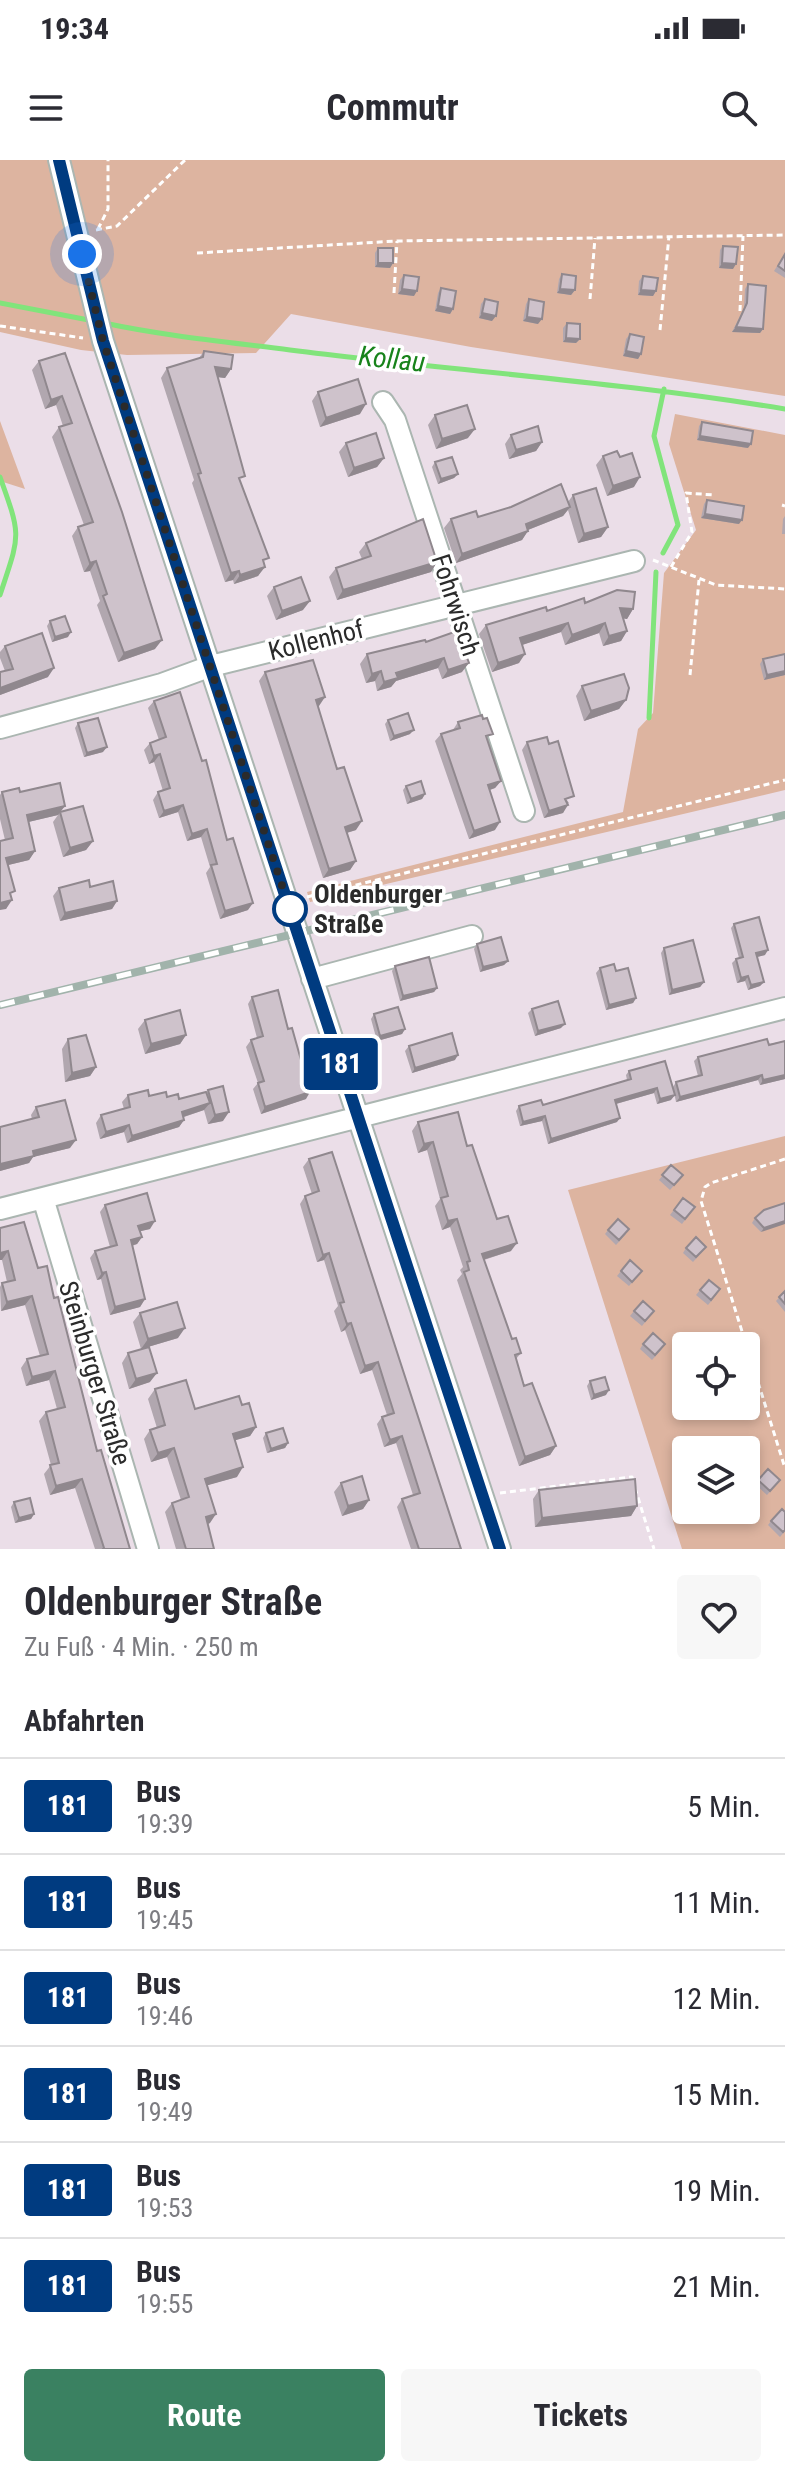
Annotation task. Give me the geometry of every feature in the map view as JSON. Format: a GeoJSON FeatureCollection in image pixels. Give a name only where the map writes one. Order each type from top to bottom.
{"type":"FeatureCollection","features":[{"type":"Feature","properties":{"kind":"street"},"geometry":{"type":"LineString","coordinates":[[59,160],[102,337],[500,1549]]}},
{"type":"Feature","properties":{"kind":"street","name":"Fohrwisch"},"geometry":{"type":"LineString","coordinates":[[383,402],[395,420],[524,811]]}},
{"type":"Feature","properties":{"kind":"street","name":"Kollenhof"},"geometry":{"type":"LineString","coordinates":[[0,728],[162,684],[211,666],[634,561]]}},
{"type":"Feature","properties":{"kind":"street"},"geometry":{"type":"LineString","coordinates":[[312,979],[472,936]]}},
{"type":"Feature","properties":{"kind":"street"},"geometry":{"type":"LineString","coordinates":[[0,1209],[359,1114],[785,1008]]}},
{"type":"Feature","properties":{"kind":"street","name":"Steinburger Straße"},"geometry":{"type":"LineString","coordinates":[[43,1198],[148,1549]]}},
{"type":"Feature","properties":{"kind":"path"},"geometry":{"type":"LineString","coordinates":[[98,229],[108,209],[108,160]]}},
{"type":"Feature","properties":{"kind":"path"},"geometry":{"type":"LineString","coordinates":[[78,238],[98,229],[117,226],[185,160]]}},
{"type":"Feature","properties":{"kind":"path"},"geometry":{"type":"LineString","coordinates":[[197,253],[397,241],[785,235]]}},
{"type":"Feature","properties":{"kind":"path"},"geometry":{"type":"LineString","coordinates":[[660,330],[669,236]]}},
{"type":"Feature","properties":{"kind":"path"},"geometry":{"type":"LineString","coordinates":[[740,311],[743,236]]}},
{"type":"Feature","properties":{"kind":"path"},"geometry":{"type":"LineString","coordinates":[[590,299],[595,238]]}},
{"type":"Feature","properties":{"kind":"path"},"geometry":{"type":"LineString","coordinates":[[394,293],[397,241]]}},
{"type":"Feature","properties":{"kind":"path"},"geometry":{"type":"LineString","coordinates":[[0,326],[102,337]]}},
{"type":"Feature","properties":{"kind":"path"},"geometry":{"type":"LineString","coordinates":[[671,567],[692,532],[686,493],[714,495]]}},
{"type":"Feature","properties":{"kind":"path"},"geometry":{"type":"LineString","coordinates":[[634,561],[653,560],[699,580],[737,589],[785,589]]}},
{"type":"Feature","properties":{"kind":"path"},"geometry":{"type":"LineString","coordinates":[[690,675],[699,580]]}},
{"type":"Feature","properties":{"kind":"path"},"geometry":{"type":"LineString","coordinates":[[288,902],[785,780]]}},
{"type":"Feature","properties":{"kind":"path"},"geometry":{"type":"LineString","coordinates":[[785,1159],[711,1183],[705,1187],[701,1201],[785,1468]]}},
{"type":"Feature","properties":{"kind":"path"},"geometry":{"type":"LineString","coordinates":[[482,1496],[632,1477],[654,1549]]}},
{"type":"Feature","properties":{"kind":"shaded area"},"geometry":{"type":"Polygon","coordinates":[[[0,160],[785,160],[785,396],[471,347],[291,314],[256,353],[127,355],[81,350],[0,332],[0,160]]]}},
{"type":"Feature","properties":{"kind":"shaded area"},"geometry":{"type":"Polygon","coordinates":[[[675,414],[785,435],[785,790],[310,902],[307,892],[623,812],[638,729],[653,713],[664,573],[696,530],[669,444],[675,414]]]}},
{"type":"Feature","properties":{"kind":"shaded area"},"geometry":{"type":"Polygon","coordinates":[[[0,421],[25,489],[0,481],[0,421]]]}},
{"type":"Feature","properties":{"kind":"shaded area"},"geometry":{"type":"Polygon","coordinates":[[[785,1136],[785,1549],[682,1549],[674,1524],[760,1524],[760,1436],[672,1436],[672,1518],[568,1190],[785,1136]]]}},
{"type":"Feature","properties":{"kind":"building"},"geometry":{"type":"Polygon","coordinates":[[[723,246],[738,247],[736,264],[722,263],[723,246]]]}},
{"type":"Feature","properties":{"kind":"building"},"geometry":{"type":"Polygon","coordinates":[[[378,248],[393,248],[393,263],[378,263],[378,248]]]}},
{"type":"Feature","properties":{"kind":"building"},"geometry":{"type":"Polygon","coordinates":[[[785,254],[785,271],[778,266],[785,254]]]}},
{"type":"Feature","properties":{"kind":"building"},"geometry":{"type":"Polygon","coordinates":[[[562,274],[576,276],[575,290],[560,289],[562,274]]]}},
{"type":"Feature","properties":{"kind":"building"},"geometry":{"type":"Polygon","coordinates":[[[404,275],[419,277],[417,291],[402,289],[404,275]]]}},
{"type":"Feature","properties":{"kind":"building"},"geometry":{"type":"Polygon","coordinates":[[[643,276],[658,278],[656,291],[641,290],[643,276]]]}},
{"type":"Feature","properties":{"kind":"building"},"geometry":{"type":"Polygon","coordinates":[[[748,284],[766,286],[763,329],[736,327],[747,303],[748,284]]]}},
{"type":"Feature","properties":{"kind":"building"},"geometry":{"type":"Polygon","coordinates":[[[441,288],[456,291],[453,309],[438,306],[441,288]]]}},
{"type":"Feature","properties":{"kind":"building"},"geometry":{"type":"Polygon","coordinates":[[[485,299],[498,302],[496,316],[482,313],[485,299]]]}},
{"type":"Feature","properties":{"kind":"building"},"geometry":{"type":"Polygon","coordinates":[[[529,299],[544,302],[542,319],[527,317],[529,299]]]}},
{"type":"Feature","properties":{"kind":"building"},"geometry":{"type":"Polygon","coordinates":[[[567,323],[580,324],[580,339],[566,338],[567,323]]]}},
{"type":"Feature","properties":{"kind":"building"},"geometry":{"type":"Polygon","coordinates":[[[630,334],[644,337],[641,354],[626,351],[630,334]]]}},
{"type":"Feature","properties":{"kind":"building"},"geometry":{"type":"Polygon","coordinates":[[[204,351],[233,355],[231,369],[215,367],[245,476],[239,478],[269,558],[263,560],[265,567],[240,575],[239,571],[231,573],[167,368],[203,357],[204,351]]]}},
{"type":"Feature","properties":{"kind":"building"},"geometry":{"type":"Polygon","coordinates":[[[65,353],[122,512],[162,640],[124,653],[103,596],[107,594],[96,561],[90,563],[78,527],[93,522],[59,427],[72,423],[62,396],[51,400],[39,361],[65,353]]]}},
{"type":"Feature","properties":{"kind":"building"},"geometry":{"type":"Polygon","coordinates":[[[358,379],[366,404],[326,418],[318,392],[358,379]]]}},
{"type":"Feature","properties":{"kind":"building"},"geometry":{"type":"Polygon","coordinates":[[[467,405],[475,429],[442,439],[435,415],[467,405]]]}},
{"type":"Feature","properties":{"kind":"building"},"geometry":{"type":"Polygon","coordinates":[[[702,422],[753,431],[751,444],[700,436],[702,422]]]}},
{"type":"Feature","properties":{"kind":"building"},"geometry":{"type":"Polygon","coordinates":[[[538,426],[542,442],[516,450],[511,435],[538,426]]]}},
{"type":"Feature","properties":{"kind":"building"},"geometry":{"type":"Polygon","coordinates":[[[376,433],[384,458],[354,468],[346,443],[376,433]]]}},
{"type":"Feature","properties":{"kind":"building"},"geometry":{"type":"Polygon","coordinates":[[[617,451],[620,457],[632,453],[640,477],[613,486],[603,456],[617,451]]]}},
{"type":"Feature","properties":{"kind":"building"},"geometry":{"type":"Polygon","coordinates":[[[452,457],[458,474],[441,479],[435,462],[452,457]]]}},
{"type":"Feature","properties":{"kind":"building"},"geometry":{"type":"Polygon","coordinates":[[[561,484],[570,507],[526,524],[528,531],[462,554],[451,519],[476,511],[478,517],[511,507],[561,484]]]}},
{"type":"Feature","properties":{"kind":"building"},"geometry":{"type":"Polygon","coordinates":[[[596,488],[608,527],[584,534],[573,495],[596,488]]]}},
{"type":"Feature","properties":{"kind":"building"},"geometry":{"type":"Polygon","coordinates":[[[707,500],[744,506],[742,520],[705,514],[707,500]]]}},
{"type":"Feature","properties":{"kind":"building"},"geometry":{"type":"Polygon","coordinates":[[[423,519],[437,562],[343,590],[336,568],[371,556],[366,543],[423,519]]]}},
{"type":"Feature","properties":{"kind":"building"},"geometry":{"type":"Polygon","coordinates":[[[301,577],[310,601],[282,611],[274,587],[301,577]]]}},
{"type":"Feature","properties":{"kind":"building"},"geometry":{"type":"Polygon","coordinates":[[[617,590],[635,592],[633,609],[620,608],[627,631],[609,636],[605,623],[572,635],[568,623],[520,638],[525,654],[498,663],[486,625],[546,607],[547,611],[584,598],[585,603],[617,590]]]}},
{"type":"Feature","properties":{"kind":"building"},"geometry":{"type":"Polygon","coordinates":[[[65,616],[71,632],[55,637],[50,621],[65,616]]]}},
{"type":"Feature","properties":{"kind":"building"},"geometry":{"type":"Polygon","coordinates":[[[457,631],[469,663],[448,670],[444,658],[396,673],[398,678],[384,682],[381,671],[372,674],[367,654],[426,642],[457,631]]]}},
{"type":"Feature","properties":{"kind":"building"},"geometry":{"type":"Polygon","coordinates":[[[42,633],[54,668],[0,688],[0,672],[13,669],[5,646],[42,633]]]}},
{"type":"Feature","properties":{"kind":"building"},"geometry":{"type":"Polygon","coordinates":[[[785,654],[785,671],[767,675],[763,659],[785,654]]]}},
{"type":"Feature","properties":{"kind":"building"},"geometry":{"type":"Polygon","coordinates":[[[313,660],[325,697],[316,700],[337,769],[344,767],[362,821],[345,827],[356,861],[329,869],[265,672],[313,660]]]}},
{"type":"Feature","properties":{"kind":"building"},"geometry":{"type":"Polygon","coordinates":[[[624,674],[629,688],[626,700],[591,711],[582,686],[624,674]]]}},
{"type":"Feature","properties":{"kind":"building"},"geometry":{"type":"Polygon","coordinates":[[[180,692],[202,761],[206,760],[227,840],[233,838],[253,903],[225,911],[211,865],[217,864],[207,829],[192,834],[183,805],[164,811],[158,792],[170,788],[160,754],[154,756],[150,743],[166,737],[154,701],[180,692]]]}},
{"type":"Feature","properties":{"kind":"building"},"geometry":{"type":"Polygon","coordinates":[[[408,713],[414,730],[394,736],[388,720],[408,713]]]}},
{"type":"Feature","properties":{"kind":"building"},"geometry":{"type":"Polygon","coordinates":[[[482,715],[483,719],[487,718],[493,734],[486,736],[501,781],[488,785],[500,822],[474,831],[441,734],[460,728],[458,722],[482,715]]]}},
{"type":"Feature","properties":{"kind":"building"},"geometry":{"type":"Polygon","coordinates":[[[98,718],[107,747],[87,753],[78,723],[98,718]]]}},
{"type":"Feature","properties":{"kind":"building"},"geometry":{"type":"Polygon","coordinates":[[[547,737],[549,744],[558,741],[574,796],[565,799],[568,805],[549,811],[527,742],[547,737]]]}},
{"type":"Feature","properties":{"kind":"building"},"geometry":{"type":"Polygon","coordinates":[[[421,781],[425,794],[411,799],[406,786],[421,781]]]}},
{"type":"Feature","properties":{"kind":"building"},"geometry":{"type":"Polygon","coordinates":[[[60,783],[65,806],[27,815],[35,851],[6,858],[15,891],[10,893],[12,900],[0,903],[0,841],[13,838],[2,792],[19,788],[20,792],[60,783]]]}},
{"type":"Feature","properties":{"kind":"building"},"geometry":{"type":"Polygon","coordinates":[[[83,806],[93,841],[70,848],[60,812],[83,806]]]}},
{"type":"Feature","properties":{"kind":"building"},"geometry":{"type":"Polygon","coordinates":[[[89,880],[90,887],[113,881],[117,901],[65,913],[59,888],[89,880]]]}},
{"type":"Feature","properties":{"kind":"building"},"geometry":{"type":"Polygon","coordinates":[[[759,917],[768,950],[756,953],[764,982],[751,985],[748,976],[741,978],[736,959],[743,957],[734,924],[759,917]]]}},
{"type":"Feature","properties":{"kind":"building"},"geometry":{"type":"Polygon","coordinates":[[[501,937],[508,961],[483,967],[477,944],[501,937]]]}},
{"type":"Feature","properties":{"kind":"building"},"geometry":{"type":"Polygon","coordinates":[[[693,940],[704,982],[672,990],[664,948],[693,940]]]}},
{"type":"Feature","properties":{"kind":"building"},"geometry":{"type":"Polygon","coordinates":[[[429,957],[437,988],[403,996],[395,966],[429,957]]]}},
{"type":"Feature","properties":{"kind":"building"},"geometry":{"type":"Polygon","coordinates":[[[614,964],[616,971],[628,968],[636,998],[609,1005],[600,968],[614,964]]]}},
{"type":"Feature","properties":{"kind":"building"},"geometry":{"type":"Polygon","coordinates":[[[278,990],[310,1092],[265,1107],[258,1083],[264,1081],[251,1040],[263,1036],[252,997],[278,990]]]}},
{"type":"Feature","properties":{"kind":"building"},"geometry":{"type":"Polygon","coordinates":[[[558,1001],[565,1024],[538,1031],[532,1009],[558,1001]]]}},
{"type":"Feature","properties":{"kind":"building"},"geometry":{"type":"Polygon","coordinates":[[[398,1007],[405,1029],[380,1036],[374,1014],[398,1007]]]}},
{"type":"Feature","properties":{"kind":"building"},"geometry":{"type":"Polygon","coordinates":[[[180,1010],[186,1035],[151,1044],[145,1020],[180,1010]]]}},
{"type":"Feature","properties":{"kind":"building"},"geometry":{"type":"Polygon","coordinates":[[[452,1033],[458,1055],[415,1068],[409,1046],[452,1033]]]}},
{"type":"Feature","properties":{"kind":"building"},"geometry":{"type":"Polygon","coordinates":[[[86,1035],[96,1067],[72,1073],[68,1039],[86,1035]]]}},
{"type":"Feature","properties":{"kind":"building"},"geometry":{"type":"Polygon","coordinates":[[[767,1039],[769,1045],[785,1041],[785,1075],[763,1080],[762,1075],[680,1097],[676,1082],[702,1075],[698,1057],[767,1039]]]}},
{"type":"Feature","properties":{"kind":"building"},"geometry":{"type":"Polygon","coordinates":[[[665,1061],[675,1095],[660,1099],[657,1088],[615,1100],[620,1118],[551,1139],[545,1116],[523,1122],[519,1106],[541,1100],[543,1105],[631,1079],[629,1071],[665,1061]]]}},
{"type":"Feature","properties":{"kind":"building"},"geometry":{"type":"Polygon","coordinates":[[[223,1086],[229,1112],[215,1115],[208,1090],[223,1086]]]}},
{"type":"Feature","properties":{"kind":"building"},"geometry":{"type":"Polygon","coordinates":[[[148,1090],[149,1096],[166,1092],[167,1097],[178,1094],[179,1099],[206,1092],[210,1103],[182,1112],[184,1120],[132,1136],[129,1125],[106,1132],[101,1115],[130,1107],[128,1095],[148,1090]]]}},
{"type":"Feature","properties":{"kind":"building"},"geometry":{"type":"Polygon","coordinates":[[[65,1100],[76,1140],[33,1151],[34,1156],[0,1164],[0,1127],[39,1117],[36,1107],[65,1100]]]}},
{"type":"Feature","properties":{"kind":"building"},"geometry":{"type":"Polygon","coordinates":[[[458,1112],[467,1146],[472,1145],[497,1219],[508,1216],[517,1243],[482,1254],[512,1339],[516,1338],[521,1353],[515,1355],[524,1386],[532,1383],[556,1446],[525,1457],[464,1272],[469,1270],[467,1262],[470,1261],[457,1219],[448,1221],[441,1198],[448,1196],[433,1142],[424,1144],[418,1122],[458,1112]]]}},
{"type":"Feature","properties":{"kind":"building"},"geometry":{"type":"Polygon","coordinates":[[[332,1152],[461,1549],[419,1549],[402,1499],[420,1493],[402,1436],[390,1440],[382,1417],[394,1413],[378,1362],[365,1366],[351,1323],[347,1324],[340,1303],[344,1302],[329,1253],[323,1255],[305,1196],[319,1191],[309,1159],[332,1152]]]}},
{"type":"Feature","properties":{"kind":"building"},"geometry":{"type":"Polygon","coordinates":[[[671,1165],[683,1175],[674,1185],[662,1175],[671,1165]]]}},
{"type":"Feature","properties":{"kind":"building"},"geometry":{"type":"Polygon","coordinates":[[[147,1193],[155,1221],[138,1226],[142,1237],[131,1240],[145,1299],[115,1307],[106,1272],[102,1273],[95,1251],[117,1245],[105,1205],[147,1193]]]}},
{"type":"Feature","properties":{"kind":"building"},"geometry":{"type":"Polygon","coordinates":[[[683,1198],[695,1207],[685,1219],[674,1210],[683,1198]]]}},
{"type":"Feature","properties":{"kind":"building"},"geometry":{"type":"Polygon","coordinates":[[[785,1203],[785,1221],[764,1228],[755,1218],[764,1210],[785,1203]]]}},
{"type":"Feature","properties":{"kind":"building"},"geometry":{"type":"Polygon","coordinates":[[[618,1219],[629,1229],[619,1240],[608,1230],[618,1219]]]}},
{"type":"Feature","properties":{"kind":"building"},"geometry":{"type":"Polygon","coordinates":[[[24,1222],[38,1268],[47,1266],[54,1298],[58,1297],[97,1451],[101,1450],[130,1549],[103,1549],[82,1479],[56,1486],[50,1465],[59,1463],[46,1412],[65,1407],[55,1371],[32,1377],[27,1359],[48,1354],[32,1296],[7,1302],[2,1283],[15,1280],[8,1251],[0,1253],[0,1228],[24,1222]]]}},
{"type":"Feature","properties":{"kind":"building"},"geometry":{"type":"Polygon","coordinates":[[[696,1237],[706,1247],[696,1257],[686,1248],[696,1237]]]}},
{"type":"Feature","properties":{"kind":"building"},"geometry":{"type":"Polygon","coordinates":[[[630,1260],[642,1271],[632,1282],[621,1271],[630,1260]]]}},
{"type":"Feature","properties":{"kind":"building"},"geometry":{"type":"Polygon","coordinates":[[[709,1280],[720,1289],[711,1300],[700,1290],[709,1280]]]}},
{"type":"Feature","properties":{"kind":"building"},"geometry":{"type":"Polygon","coordinates":[[[643,1301],[654,1311],[645,1321],[634,1311],[643,1301]]]}},
{"type":"Feature","properties":{"kind":"building"},"geometry":{"type":"Polygon","coordinates":[[[177,1302],[185,1328],[148,1339],[140,1313],[177,1302]]]}},
{"type":"Feature","properties":{"kind":"building"},"geometry":{"type":"Polygon","coordinates":[[[653,1333],[665,1344],[655,1355],[643,1344],[653,1333]]]}},
{"type":"Feature","properties":{"kind":"building"},"geometry":{"type":"Polygon","coordinates":[[[149,1347],[157,1373],[136,1379],[128,1353],[149,1347]]]}},
{"type":"Feature","properties":{"kind":"building"},"geometry":{"type":"Polygon","coordinates":[[[605,1377],[609,1390],[594,1395],[590,1381],[605,1377]]]}},
{"type":"Feature","properties":{"kind":"building"},"geometry":{"type":"Polygon","coordinates":[[[186,1380],[195,1409],[239,1396],[242,1405],[249,1403],[256,1427],[233,1434],[243,1467],[205,1479],[216,1514],[206,1517],[214,1549],[186,1549],[172,1503],[189,1497],[174,1448],[158,1453],[150,1430],[165,1425],[155,1389],[186,1380]]]}},
{"type":"Feature","properties":{"kind":"building"},"geometry":{"type":"Polygon","coordinates":[[[283,1428],[288,1443],[271,1449],[266,1433],[283,1428]]]}},
{"type":"Feature","properties":{"kind":"building"},"geometry":{"type":"Polygon","coordinates":[[[768,1469],[780,1480],[770,1491],[760,1482],[768,1469]]]}},
{"type":"Feature","properties":{"kind":"building"},"geometry":{"type":"Polygon","coordinates":[[[362,1476],[369,1500],[348,1506],[341,1483],[362,1476]]]}},
{"type":"Feature","properties":{"kind":"building"},"geometry":{"type":"Polygon","coordinates":[[[635,1479],[637,1506],[542,1518],[539,1490],[635,1479]]]}},
{"type":"Feature","properties":{"kind":"building"},"geometry":{"type":"Polygon","coordinates":[[[30,1498],[34,1514],[19,1518],[14,1502],[30,1498]]]}},
{"type":"Feature","properties":{"kind":"building"},"geometry":{"type":"Polygon","coordinates":[[[782,1509],[785,1512],[783,1532],[771,1521],[782,1509]]]}},
{"type":"Feature","properties":{"kind":"waterway","name":"Kollau"},"geometry":{"type":"LineString","coordinates":[[0,303],[94,321]]}},
{"type":"Feature","properties":{"kind":"waterway","name":"Kollau"},"geometry":{"type":"LineString","coordinates":[[104,323],[220,341],[662,391],[785,409]]}},
{"type":"Feature","properties":{"kind":"waterway"},"geometry":{"type":"LineString","coordinates":[[663,553],[678,525],[654,436],[664,389]]}},
{"type":"Feature","properties":{"kind":"waterway"},"geometry":{"type":"LineString","coordinates":[[0,477],[16,536],[0,595]]}},
{"type":"Feature","properties":{"kind":"waterway"},"geometry":{"type":"LineString","coordinates":[[649,718],[656,572]]}},
{"type":"Feature","properties":{"kind":"railway"},"geometry":{"type":"LineString","coordinates":[[0,1005],[785,815]]}},
{"type":"Feature","properties":{"kind":"bus line","name":"181"},"geometry":{"type":"LineString","coordinates":[[59,160],[103,341],[500,1549]]}},
{"type":"Feature","properties":{"kind":"place","name":"Oldenburger Straße"},"geometry":{"type":"Point","coordinates":[290,909]}},
{"type":"Feature","properties":{"kind":"route"},"geometry":{"type":"LineString","coordinates":[[82,254],[103,341],[291,913],[290,909]]}}]}
